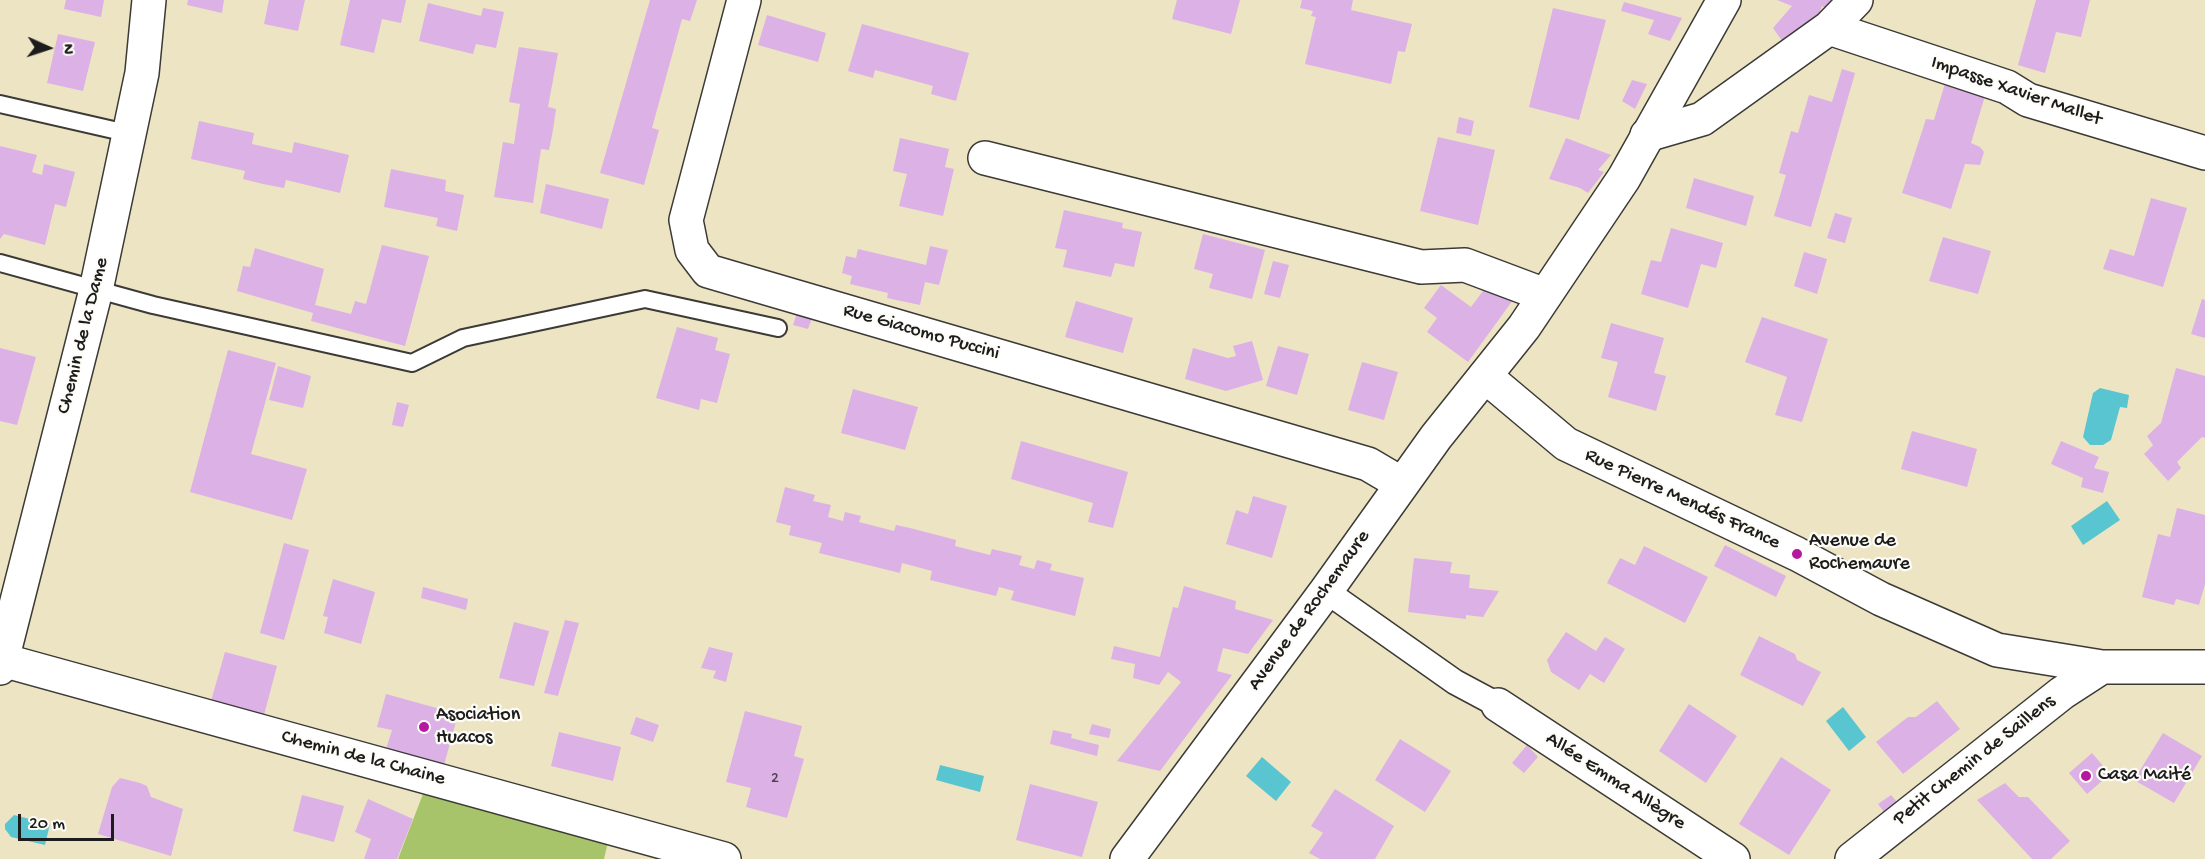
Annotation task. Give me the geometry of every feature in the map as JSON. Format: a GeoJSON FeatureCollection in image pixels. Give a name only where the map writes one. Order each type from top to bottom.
{"type":"FeatureCollection","features":[{"type":"Feature","properties":{"kind":"street","name":"Chemin de la Dame"},"geometry":{"type":"LineString","coordinates":[[1,664],[7,610],[96,290],[131,134],[142,73],[148,0]]}},
{"type":"Feature","properties":{"kind":"street","name":"Rue Giacomo Puccini"},"geometry":{"type":"LineString","coordinates":[[744,0],[686,220],[692,250],[708,271],[1368,464],[1402,484]]}},
{"type":"Feature","properties":{"kind":"street"},"geometry":{"type":"LineString","coordinates":[[1647,135],[1701,119],[1829,28],[1856,0]]}},
{"type":"Feature","properties":{"kind":"street","name":"Avenue de Rochemaure"},"geometry":{"type":"LineString","coordinates":[[1126,859],[1326,591],[1402,484],[1545,295],[1624,178],[1718,2]]}},
{"type":"Feature","properties":{"kind":"street","name":"Impasse Xavier Mallet"},"geometry":{"type":"LineString","coordinates":[[1829,28],[2007,87],[2028,100],[2205,153]]}},
{"type":"Feature","properties":{"kind":"street"},"geometry":{"type":"LineString","coordinates":[[985,158],[1421,267],[1466,265],[1545,295]]}},
{"type":"Feature","properties":{"kind":"street","name":"Rue Pierre Mendés France"},"geometry":{"type":"LineString","coordinates":[[1485,376],[1566,444],[1797,554],[1881,599],[1997,650],[2102,668],[2205,666]]}},
{"type":"Feature","properties":{"kind":"street"},"geometry":{"type":"LineString","coordinates":[[1326,591],[1455,682],[1498,705]]}},
{"type":"Feature","properties":{"kind":"street","name":"Chemin de la Chaine"},"geometry":{"type":"LineString","coordinates":[[1,664],[724,859]]}},
{"type":"Feature","properties":{"kind":"street","name":"Petit Chemin de Saillens"},"geometry":{"type":"LineString","coordinates":[[1852,859],[2062,693],[2102,668]]}},
{"type":"Feature","properties":{"kind":"street","name":"Allée Emma Allègre"},"geometry":{"type":"LineString","coordinates":[[1498,705],[1733,859]]}},
{"type":"Feature","properties":{"kind":"lane"},"geometry":{"type":"LineString","coordinates":[[0,104],[131,134]]}},
{"type":"Feature","properties":{"kind":"lane"},"geometry":{"type":"LineString","coordinates":[[0,263],[61,277],[96,290],[412,363],[463,338],[645,299],[778,328]]}},
{"type":"Feature","properties":{"kind":"green space"},"geometry":{"type":"Polygon","coordinates":[[[423,794],[608,842],[604,859],[398,859],[423,794]]]}},
{"type":"Feature","properties":{"kind":"water"},"geometry":{"type":"Polygon","coordinates":[[[2100,388],[2129,395],[2127,408],[2120,407],[2111,440],[2103,445],[2090,445],[2083,437],[2093,393],[2100,388]]]}},
{"type":"Feature","properties":{"kind":"water"},"geometry":{"type":"Polygon","coordinates":[[[2107,501],[2120,520],[2083,545],[2071,526],[2107,501]]]}},
{"type":"Feature","properties":{"kind":"water"},"geometry":{"type":"Polygon","coordinates":[[[1843,707],[1866,737],[1849,751],[1826,721],[1843,707]]]}},
{"type":"Feature","properties":{"kind":"water"},"geometry":{"type":"Polygon","coordinates":[[[1262,757],[1291,782],[1276,801],[1246,776],[1262,757]]]}},
{"type":"Feature","properties":{"kind":"water"},"geometry":{"type":"Polygon","coordinates":[[[940,765],[984,776],[980,792],[936,780],[940,765]]]}},
{"type":"Feature","properties":{"kind":"water"},"geometry":{"type":"Polygon","coordinates":[[[14,815],[50,824],[45,845],[11,837],[5,829],[5,824],[14,815]]]}},
{"type":"Feature","properties":{"kind":"building"},"geometry":{"type":"Polygon","coordinates":[[[66,0],[104,0],[101,17],[64,9],[66,0]]]}},
{"type":"Feature","properties":{"kind":"building"},"geometry":{"type":"Polygon","coordinates":[[[188,0],[224,0],[222,13],[187,5],[188,0]]]}},
{"type":"Feature","properties":{"kind":"building"},"geometry":{"type":"Polygon","coordinates":[[[269,0],[305,0],[298,31],[264,24],[269,0]]]}},
{"type":"Feature","properties":{"kind":"building"},"geometry":{"type":"Polygon","coordinates":[[[350,0],[406,0],[401,23],[382,19],[374,53],[340,45],[350,0]]]}},
{"type":"Feature","properties":{"kind":"building"},"geometry":{"type":"Polygon","coordinates":[[[650,0],[697,0],[690,21],[682,19],[652,128],[659,130],[644,185],[600,173],[650,0]]]}},
{"type":"Feature","properties":{"kind":"building"},"geometry":{"type":"Polygon","coordinates":[[[1177,0],[1240,0],[1231,34],[1172,19],[1177,0]]]}},
{"type":"Feature","properties":{"kind":"building"},"geometry":{"type":"Polygon","coordinates":[[[1302,0],[1353,0],[1351,10],[1412,24],[1405,52],[1398,51],[1391,84],[1305,64],[1316,17],[1311,16],[1313,11],[1300,8],[1302,0]]]}},
{"type":"Feature","properties":{"kind":"building"},"geometry":{"type":"Polygon","coordinates":[[[1777,0],[1838,0],[1829,9],[1822,6],[1817,19],[1785,45],[1773,28],[1792,6],[1777,0]]]}},
{"type":"Feature","properties":{"kind":"building"},"geometry":{"type":"Polygon","coordinates":[[[2036,0],[2090,0],[2081,37],[2056,32],[2045,73],[2018,65],[2036,0]]]}},
{"type":"Feature","properties":{"kind":"building"},"geometry":{"type":"Polygon","coordinates":[[[1624,2],[1682,18],[1670,41],[1648,34],[1654,20],[1621,11],[1624,2]]]}},
{"type":"Feature","properties":{"kind":"building"},"geometry":{"type":"Polygon","coordinates":[[[428,3],[481,16],[483,8],[504,12],[496,48],[476,44],[473,54],[419,41],[428,3]]]}},
{"type":"Feature","properties":{"kind":"building"},"geometry":{"type":"Polygon","coordinates":[[[1553,8],[1606,20],[1579,120],[1529,107],[1553,8]]]}},
{"type":"Feature","properties":{"kind":"building"},"geometry":{"type":"Polygon","coordinates":[[[767,15],[826,33],[818,62],[758,45],[767,15]]]}},
{"type":"Feature","properties":{"kind":"building"},"geometry":{"type":"Polygon","coordinates":[[[862,24],[969,53],[956,101],[931,94],[933,86],[875,70],[873,78],[848,71],[862,24]]]}},
{"type":"Feature","properties":{"kind":"building"},"geometry":{"type":"Polygon","coordinates":[[[58,34],[95,42],[83,91],[47,83],[58,34]]]}},
{"type":"Feature","properties":{"kind":"building"},"geometry":{"type":"Polygon","coordinates":[[[519,47],[558,53],[548,107],[556,109],[553,130],[549,150],[541,149],[533,203],[494,197],[503,142],[514,144],[520,104],[509,102],[519,47]]]}},
{"type":"Feature","properties":{"kind":"building"},"geometry":{"type":"Polygon","coordinates":[[[1842,69],[1855,73],[1811,227],[1774,216],[1786,175],[1779,173],[1791,131],[1798,133],[1809,95],[1832,102],[1842,69]]]}},
{"type":"Feature","properties":{"kind":"building"},"geometry":{"type":"Polygon","coordinates":[[[1947,77],[1987,89],[1971,143],[1980,147],[1984,152],[1980,165],[1965,164],[1951,209],[1902,193],[1926,119],[1934,120],[1947,77]]]}},
{"type":"Feature","properties":{"kind":"building"},"geometry":{"type":"Polygon","coordinates":[[[1632,80],[1647,84],[1635,109],[1622,101],[1632,80]]]}},
{"type":"Feature","properties":{"kind":"building"},"geometry":{"type":"Polygon","coordinates":[[[1459,117],[1474,121],[1471,136],[1456,133],[1459,117]]]}},
{"type":"Feature","properties":{"kind":"building"},"geometry":{"type":"Polygon","coordinates":[[[199,121],[254,133],[252,144],[292,153],[294,142],[349,155],[340,193],[286,180],[284,188],[263,184],[243,179],[245,171],[191,159],[199,121]]]}},
{"type":"Feature","properties":{"kind":"building"},"geometry":{"type":"Polygon","coordinates":[[[1438,137],[1495,150],[1478,225],[1420,211],[1438,137]]]}},
{"type":"Feature","properties":{"kind":"building"},"geometry":{"type":"Polygon","coordinates":[[[900,138],[949,149],[945,167],[954,169],[943,216],[899,206],[907,174],[893,171],[900,138]]]}},
{"type":"Feature","properties":{"kind":"building"},"geometry":{"type":"Polygon","coordinates":[[[1566,138],[1611,155],[1598,170],[1604,172],[1588,193],[1580,188],[1549,179],[1566,138]]]}},
{"type":"Feature","properties":{"kind":"building"},"geometry":{"type":"Polygon","coordinates":[[[0,146],[37,155],[32,172],[42,175],[44,164],[75,172],[66,207],[55,204],[45,245],[4,234],[0,239],[0,146]]]}},
{"type":"Feature","properties":{"kind":"building"},"geometry":{"type":"Polygon","coordinates":[[[391,169],[446,180],[445,191],[464,195],[457,231],[436,226],[438,218],[384,207],[391,169]]]}},
{"type":"Feature","properties":{"kind":"building"},"geometry":{"type":"Polygon","coordinates":[[[1694,178],[1754,196],[1746,226],[1686,208],[1694,178]]]}},
{"type":"Feature","properties":{"kind":"building"},"geometry":{"type":"Polygon","coordinates":[[[546,184],[609,199],[602,229],[540,213],[546,184]]]}},
{"type":"Feature","properties":{"kind":"building"},"geometry":{"type":"Polygon","coordinates":[[[2151,198],[2187,208],[2163,287],[2103,269],[2110,249],[2134,256],[2151,198]]]}},
{"type":"Feature","properties":{"kind":"building"},"geometry":{"type":"Polygon","coordinates":[[[1064,210],[1123,223],[1122,228],[1142,232],[1134,267],[1115,263],[1111,277],[1063,267],[1067,250],[1055,248],[1064,210]]]}},
{"type":"Feature","properties":{"kind":"building"},"geometry":{"type":"Polygon","coordinates":[[[1835,213],[1852,218],[1845,243],[1827,238],[1835,213]]]}},
{"type":"Feature","properties":{"kind":"building"},"geometry":{"type":"Polygon","coordinates":[[[1671,228],[1723,243],[1716,268],[1701,264],[1688,308],[1641,294],[1651,260],[1661,262],[1671,228]]]}},
{"type":"Feature","properties":{"kind":"building"},"geometry":{"type":"Polygon","coordinates":[[[1203,234],[1265,250],[1252,299],[1209,288],[1213,274],[1194,269],[1203,234]]]}},
{"type":"Feature","properties":{"kind":"building"},"geometry":{"type":"Polygon","coordinates":[[[1943,237],[1991,251],[1978,294],[1929,281],[1943,237]]]}},
{"type":"Feature","properties":{"kind":"building"},"geometry":{"type":"Polygon","coordinates":[[[382,245],[429,256],[405,346],[311,321],[313,313],[237,291],[243,266],[250,267],[255,248],[324,269],[315,305],[351,314],[355,301],[366,304],[382,245]]]}},
{"type":"Feature","properties":{"kind":"building"},"geometry":{"type":"Polygon","coordinates":[[[930,246],[948,250],[939,285],[925,282],[920,305],[887,298],[888,293],[850,284],[852,276],[842,273],[846,256],[856,258],[858,249],[926,265],[930,246]]]}},
{"type":"Feature","properties":{"kind":"building"},"geometry":{"type":"Polygon","coordinates":[[[1804,252],[1827,259],[1817,294],[1794,286],[1804,252]]]}},
{"type":"Feature","properties":{"kind":"building"},"geometry":{"type":"Polygon","coordinates":[[[1273,261],[1289,265],[1280,298],[1264,294],[1273,261]]]}},
{"type":"Feature","properties":{"kind":"building"},"geometry":{"type":"Polygon","coordinates":[[[1441,285],[1471,307],[1486,287],[1513,300],[1468,362],[1427,332],[1437,318],[1424,308],[1441,285]]]}},
{"type":"Feature","properties":{"kind":"building"},"geometry":{"type":"Polygon","coordinates":[[[2202,299],[2205,300],[2205,338],[2191,334],[2202,299]]]}},
{"type":"Feature","properties":{"kind":"building"},"geometry":{"type":"Polygon","coordinates":[[[1076,301],[1133,318],[1123,353],[1065,337],[1076,301]]]}},
{"type":"Feature","properties":{"kind":"building"},"geometry":{"type":"Polygon","coordinates":[[[797,313],[812,318],[808,329],[793,325],[797,313]]]}},
{"type":"Feature","properties":{"kind":"building"},"geometry":{"type":"Polygon","coordinates":[[[1762,317],[1828,339],[1802,422],[1775,415],[1787,377],[1745,362],[1762,317]]]}},
{"type":"Feature","properties":{"kind":"building"},"geometry":{"type":"Polygon","coordinates":[[[1611,323],[1664,338],[1654,373],[1666,376],[1656,411],[1608,397],[1618,362],[1601,358],[1611,323]]]}},
{"type":"Feature","properties":{"kind":"building"},"geometry":{"type":"Polygon","coordinates":[[[677,327],[718,338],[715,350],[730,354],[717,403],[701,399],[699,410],[656,398],[677,327]]]}},
{"type":"Feature","properties":{"kind":"building"},"geometry":{"type":"Polygon","coordinates":[[[1252,341],[1263,380],[1226,391],[1185,379],[1193,348],[1228,358],[1236,356],[1233,346],[1252,341]]]}},
{"type":"Feature","properties":{"kind":"building"},"geometry":{"type":"Polygon","coordinates":[[[1278,346],[1309,354],[1297,395],[1266,386],[1278,346]]]}},
{"type":"Feature","properties":{"kind":"building"},"geometry":{"type":"Polygon","coordinates":[[[0,348],[36,357],[17,425],[0,421],[0,348]]]}},
{"type":"Feature","properties":{"kind":"building"},"geometry":{"type":"Polygon","coordinates":[[[228,350],[276,363],[251,454],[307,469],[292,520],[190,492],[228,350]]]}},
{"type":"Feature","properties":{"kind":"building"},"geometry":{"type":"Polygon","coordinates":[[[1362,362],[1398,372],[1384,420],[1348,410],[1362,362]]]}},
{"type":"Feature","properties":{"kind":"building"},"geometry":{"type":"Polygon","coordinates":[[[278,366],[311,376],[303,408],[269,400],[278,366]]]}},
{"type":"Feature","properties":{"kind":"building"},"geometry":{"type":"Polygon","coordinates":[[[2176,368],[2205,376],[2205,438],[2202,437],[2177,462],[2181,468],[2168,481],[2144,454],[2153,445],[2147,436],[2161,423],[2176,368]]]}},
{"type":"Feature","properties":{"kind":"building"},"geometry":{"type":"Polygon","coordinates":[[[853,389],[918,407],[905,450],[841,433],[853,389]]]}},
{"type":"Feature","properties":{"kind":"building"},"geometry":{"type":"Polygon","coordinates":[[[397,402],[409,405],[403,427],[392,425],[397,402]]]}},
{"type":"Feature","properties":{"kind":"building"},"geometry":{"type":"Polygon","coordinates":[[[1912,431],[1977,449],[1967,487],[1901,469],[1912,431]]]}},
{"type":"Feature","properties":{"kind":"building"},"geometry":{"type":"Polygon","coordinates":[[[1021,441],[1128,472],[1113,528],[1088,522],[1093,503],[1011,479],[1021,441]]]}},
{"type":"Feature","properties":{"kind":"building"},"geometry":{"type":"Polygon","coordinates":[[[2061,441],[2099,457],[2094,468],[2109,472],[2103,493],[2081,487],[2083,478],[2051,464],[2061,441]]]}},
{"type":"Feature","properties":{"kind":"building"},"geometry":{"type":"Polygon","coordinates":[[[785,487],[815,495],[813,501],[831,505],[828,517],[843,521],[845,512],[861,516],[859,522],[894,531],[896,525],[910,528],[956,540],[955,546],[990,555],[992,549],[1022,556],[1019,565],[1034,569],[1037,560],[1052,564],[1050,570],[1084,578],[1075,616],[1011,600],[1014,591],[999,587],[996,596],[930,580],[932,571],[902,563],[900,573],[819,553],[822,543],[789,535],[791,526],[776,522],[785,487]]]}},
{"type":"Feature","properties":{"kind":"building"},"geometry":{"type":"Polygon","coordinates":[[[1253,496],[1287,506],[1272,558],[1226,544],[1236,510],[1248,514],[1253,496]]]}},
{"type":"Feature","properties":{"kind":"building"},"geometry":{"type":"Polygon","coordinates":[[[2177,508],[2205,515],[2205,584],[2199,605],[2176,599],[2174,605],[2142,597],[2158,534],[2170,537],[2177,508]]]}},
{"type":"Feature","properties":{"kind":"building"},"geometry":{"type":"Polygon","coordinates":[[[284,543],[309,550],[284,640],[260,633],[284,543]]]}},
{"type":"Feature","properties":{"kind":"building"},"geometry":{"type":"Polygon","coordinates":[[[1725,545],[1786,576],[1776,597],[1714,566],[1725,545]]]}},
{"type":"Feature","properties":{"kind":"building"},"geometry":{"type":"Polygon","coordinates":[[[1644,546],[1708,577],[1685,623],[1607,583],[1620,558],[1635,565],[1644,546]]]}},
{"type":"Feature","properties":{"kind":"building"},"geometry":{"type":"Polygon","coordinates":[[[1414,558],[1452,562],[1450,573],[1470,575],[1469,588],[1499,591],[1483,617],[1466,615],[1466,619],[1408,612],[1414,558]]]}},
{"type":"Feature","properties":{"kind":"building"},"geometry":{"type":"Polygon","coordinates":[[[333,579],[375,592],[361,644],[324,633],[328,617],[323,616],[333,579]]]}},
{"type":"Feature","properties":{"kind":"building"},"geometry":{"type":"Polygon","coordinates":[[[1184,586],[1236,601],[1235,609],[1273,620],[1248,654],[1223,648],[1217,671],[1232,675],[1160,771],[1117,761],[1181,682],[1168,672],[1159,685],[1133,678],[1135,664],[1111,659],[1114,646],[1160,657],[1173,607],[1178,608],[1184,586]]]}},
{"type":"Feature","properties":{"kind":"building"},"geometry":{"type":"Polygon","coordinates":[[[423,587],[468,599],[466,610],[421,598],[423,587]]]}},
{"type":"Feature","properties":{"kind":"building"},"geometry":{"type":"Polygon","coordinates":[[[565,620],[579,623],[558,696],[544,693],[565,620]]]}},
{"type":"Feature","properties":{"kind":"building"},"geometry":{"type":"Polygon","coordinates":[[[514,622],[549,631],[534,686],[499,678],[514,622]]]}},
{"type":"Feature","properties":{"kind":"building"},"geometry":{"type":"Polygon","coordinates":[[[1566,632],[1596,651],[1605,637],[1625,649],[1604,683],[1590,674],[1579,690],[1551,672],[1547,660],[1566,632]]]}},
{"type":"Feature","properties":{"kind":"building"},"geometry":{"type":"Polygon","coordinates":[[[1759,636],[1795,654],[1797,660],[1821,672],[1803,706],[1740,675],[1759,636]]]}},
{"type":"Feature","properties":{"kind":"building"},"geometry":{"type":"Polygon","coordinates":[[[709,647],[733,653],[726,682],[713,678],[716,671],[701,668],[709,647]]]}},
{"type":"Feature","properties":{"kind":"building"},"geometry":{"type":"Polygon","coordinates":[[[225,652],[277,666],[264,715],[211,701],[225,652]]]}},
{"type":"Feature","properties":{"kind":"building","name":"Asociation Huacos"},"geometry":{"type":"Polygon","coordinates":[[[386,694],[458,714],[444,765],[386,749],[392,730],[377,727],[386,694]]]}},
{"type":"Feature","properties":{"kind":"building"},"geometry":{"type":"Polygon","coordinates":[[[1937,701],[1960,729],[1903,774],[1876,742],[1908,717],[1916,717],[1937,701]]]}},
{"type":"Feature","properties":{"kind":"building"},"geometry":{"type":"Polygon","coordinates":[[[1689,704],[1737,736],[1706,783],[1659,751],[1689,704]]]}},
{"type":"Feature","properties":{"kind":"building"},"geometry":{"type":"Polygon","coordinates":[[[745,711],[802,726],[794,756],[804,759],[787,818],[746,807],[751,788],[726,782],[745,711]]]}},
{"type":"Feature","properties":{"kind":"building"},"geometry":{"type":"Polygon","coordinates":[[[636,717],[659,725],[653,742],[630,734],[636,717]]]}},
{"type":"Feature","properties":{"kind":"building"},"geometry":{"type":"Polygon","coordinates":[[[1092,724],[1111,729],[1109,738],[1089,734],[1092,724]]]}},
{"type":"Feature","properties":{"kind":"building"},"geometry":{"type":"Polygon","coordinates":[[[1053,730],[1072,734],[1071,738],[1099,745],[1097,756],[1050,744],[1053,730]]]}},
{"type":"Feature","properties":{"kind":"building"},"geometry":{"type":"Polygon","coordinates":[[[559,732],[621,747],[613,781],[551,766],[559,732]]]}},
{"type":"Feature","properties":{"kind":"building"},"geometry":{"type":"Polygon","coordinates":[[[2163,733],[2202,756],[2174,803],[2134,780],[2163,733]]]}},
{"type":"Feature","properties":{"kind":"building"},"geometry":{"type":"Polygon","coordinates":[[[1400,739],[1451,771],[1425,812],[1375,780],[1400,739]]]}},
{"type":"Feature","properties":{"kind":"building"},"geometry":{"type":"Polygon","coordinates":[[[1527,745],[1538,757],[1524,773],[1512,763],[1527,745]]]}},
{"type":"Feature","properties":{"kind":"building"},"geometry":{"type":"Polygon","coordinates":[[[2092,753],[2110,774],[2087,794],[2069,773],[2092,753]]]}},
{"type":"Feature","properties":{"kind":"building"},"geometry":{"type":"Polygon","coordinates":[[[1781,757],[1831,790],[1789,855],[1739,824],[1781,757]]]}},
{"type":"Feature","properties":{"kind":"building"},"geometry":{"type":"Polygon","coordinates":[[[120,778],[147,786],[151,797],[183,809],[171,856],[98,834],[112,787],[120,778]]]}},
{"type":"Feature","properties":{"kind":"building"},"geometry":{"type":"Polygon","coordinates":[[[2005,783],[2019,797],[2028,797],[2070,841],[2051,859],[2032,859],[1977,800],[2005,783]]]}},
{"type":"Feature","properties":{"kind":"building"},"geometry":{"type":"Polygon","coordinates":[[[1030,784],[1098,802],[1082,857],[1016,840],[1030,784]]]}},
{"type":"Feature","properties":{"kind":"building"},"geometry":{"type":"Polygon","coordinates":[[[1335,789],[1394,826],[1375,859],[1320,859],[1309,853],[1323,833],[1311,826],[1335,789]]]}},
{"type":"Feature","properties":{"kind":"building"},"geometry":{"type":"Polygon","coordinates":[[[302,795],[344,806],[334,842],[293,831],[302,795]]]}},
{"type":"Feature","properties":{"kind":"building"},"geometry":{"type":"Polygon","coordinates":[[[1891,795],[1897,802],[1884,812],[1878,804],[1891,795]]]}},
{"type":"Feature","properties":{"kind":"building"},"geometry":{"type":"Polygon","coordinates":[[[368,799],[413,819],[397,859],[364,859],[371,839],[355,832],[368,799]]]}},
{"type":"Feature","properties":{"kind":"place","name":"Avenue de Rochemaure"},"geometry":{"type":"Point","coordinates":[1797,554]}},
{"type":"Feature","properties":{"kind":"place","name":"Asociation Huacos"},"geometry":{"type":"Point","coordinates":[424,727]}},
{"type":"Feature","properties":{"kind":"place","name":"Casa Maité"},"geometry":{"type":"Point","coordinates":[2086,776]}}]}
